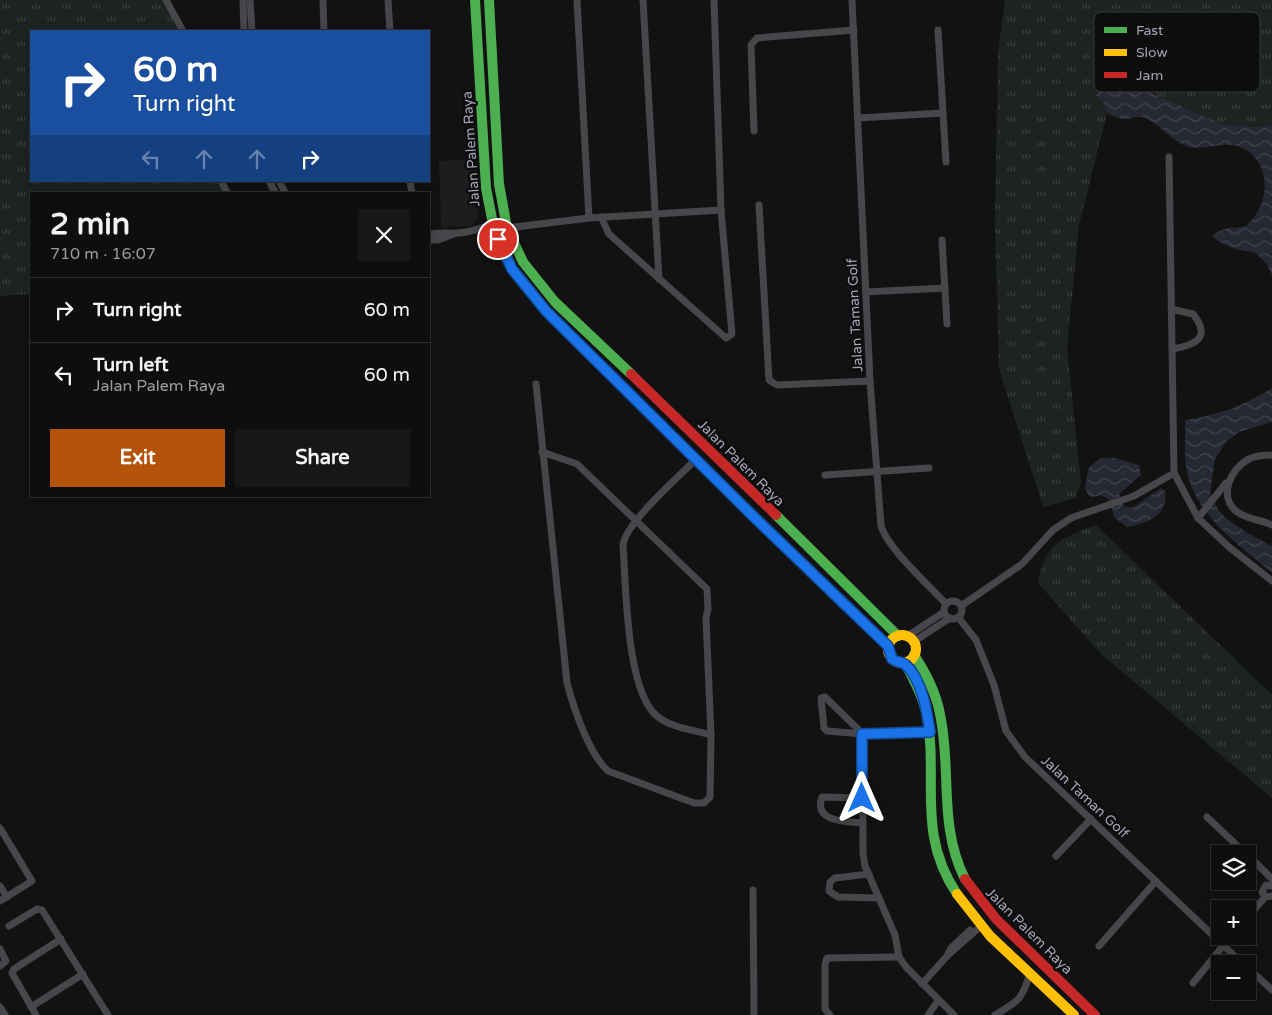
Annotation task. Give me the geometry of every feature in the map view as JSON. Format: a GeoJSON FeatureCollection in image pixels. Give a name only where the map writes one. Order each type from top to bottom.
{"type":"FeatureCollection","features":[{"type":"Feature","properties":{"kind":"street"},"geometry":{"type":"LineString","coordinates":[[166,0],[182,30]]}},
{"type":"Feature","properties":{"kind":"street"},"geometry":{"type":"LineString","coordinates":[[243,0],[244,30]]}},
{"type":"Feature","properties":{"kind":"street"},"geometry":{"type":"LineString","coordinates":[[250,0],[252,30]]}},
{"type":"Feature","properties":{"kind":"street"},"geometry":{"type":"LineString","coordinates":[[323,0],[324,30]]}},
{"type":"Feature","properties":{"kind":"street"},"geometry":{"type":"LineString","coordinates":[[388,0],[390,30]]}},
{"type":"Feature","properties":{"kind":"street","name":"Jalan Palem Raya"},"geometry":{"type":"LineString","coordinates":[[475,0],[486,188],[493,224],[512,269],[529,292],[754,517],[888,646],[892,659],[904,663],[920,690],[928,716],[930,732],[931,815],[939,860],[950,882],[980,924],[1074,1015]]}},
{"type":"Feature","properties":{"kind":"street","name":"Jalan Palem Raya"},"geometry":{"type":"LineString","coordinates":[[489,0],[499,184],[507,228],[523,262],[555,302],[906,638]]}},
{"type":"Feature","properties":{"kind":"street"},"geometry":{"type":"LineString","coordinates":[[577,0],[589,218]]}},
{"type":"Feature","properties":{"kind":"street"},"geometry":{"type":"LineString","coordinates":[[643,0],[659,279]]}},
{"type":"Feature","properties":{"kind":"street"},"geometry":{"type":"LineString","coordinates":[[601,217],[609,234],[659,279],[726,338],[732,334],[721,210],[714,0]]}},
{"type":"Feature","properties":{"kind":"street","name":"Jalan Taman Golf"},"geometry":{"type":"LineString","coordinates":[[852,0],[870,381],[883,531],[904,559],[946,604]]}},
{"type":"Feature","properties":{"kind":"street"},"geometry":{"type":"LineString","coordinates":[[754,131],[751,44],[754,40],[757,38],[854,30]]}},
{"type":"Feature","properties":{"kind":"street"},"geometry":{"type":"LineString","coordinates":[[938,30],[946,162]]}},
{"type":"Feature","properties":{"kind":"street"},"geometry":{"type":"LineString","coordinates":[[858,118],[943,113]]}},
{"type":"Feature","properties":{"kind":"street"},"geometry":{"type":"LineString","coordinates":[[1169,157],[1174,473],[1200,516],[1229,547],[1272,581]]}},
{"type":"Feature","properties":{"kind":"street"},"geometry":{"type":"LineString","coordinates":[[759,205],[769,380],[777,385],[870,381]]}},
{"type":"Feature","properties":{"kind":"street"},"geometry":{"type":"LineString","coordinates":[[507,228],[589,218],[721,210]]}},
{"type":"Feature","properties":{"kind":"street"},"geometry":{"type":"LineString","coordinates":[[430,240],[438,240],[493,224]]}},
{"type":"Feature","properties":{"kind":"street"},"geometry":{"type":"LineString","coordinates":[[430,235],[436,232],[457,233]]}},
{"type":"Feature","properties":{"kind":"street"},"geometry":{"type":"LineString","coordinates":[[942,240],[947,324]]}},
{"type":"Feature","properties":{"kind":"street"},"geometry":{"type":"LineString","coordinates":[[866,292],[945,288]]}},
{"type":"Feature","properties":{"kind":"street"},"geometry":{"type":"LineString","coordinates":[[1171,309],[1193,314],[1202,328],[1201,338],[1197,342],[1173,349]]}},
{"type":"Feature","properties":{"kind":"street"},"geometry":{"type":"LineString","coordinates":[[536,384],[542,452],[567,683],[578,715],[598,761],[618,776],[701,803],[710,797],[711,735],[706,618],[708,609],[707,589],[577,464],[542,452]]}},
{"type":"Feature","properties":{"kind":"street"},"geometry":{"type":"LineString","coordinates":[[1200,516],[1230,477],[1249,459],[1272,455]]}},
{"type":"Feature","properties":{"kind":"street"},"geometry":{"type":"LineString","coordinates":[[696,458],[636,522],[626,535],[623,545],[633,660],[638,686],[650,708],[658,717],[673,725],[711,735]]}},
{"type":"Feature","properties":{"kind":"street"},"geometry":{"type":"LineString","coordinates":[[825,475],[928,468]]}},
{"type":"Feature","properties":{"kind":"street"},"geometry":{"type":"LineString","coordinates":[[960,606],[1022,564],[1053,530],[1071,518],[1134,496],[1174,473]]}},
{"type":"Feature","properties":{"kind":"street"},"geometry":{"type":"LineString","coordinates":[[1230,477],[1226,491],[1234,510],[1248,519],[1272,525]]}},
{"type":"Feature","properties":{"kind":"street"},"geometry":{"type":"LineString","coordinates":[[888,646],[906,638],[950,618],[958,617],[961,612],[960,606],[954,601],[946,604],[944,612],[906,638]]}},
{"type":"Feature","properties":{"kind":"street"},"geometry":{"type":"LineString","coordinates":[[944,612],[950,618]]}},
{"type":"Feature","properties":{"kind":"street","name":"Jalan Taman Golf"},"geometry":{"type":"LineString","coordinates":[[958,617],[976,640],[984,657],[1006,731],[1025,757],[1233,955]]}},
{"type":"Feature","properties":{"kind":"street"},"geometry":{"type":"LineString","coordinates":[[904,663],[914,655],[906,638]]}},
{"type":"Feature","properties":{"kind":"street","name":"Jalan Palem Raya"},"geometry":{"type":"LineString","coordinates":[[914,655],[925,672],[940,714],[943,741],[945,806],[949,836],[963,877],[991,915],[1095,1015]]}},
{"type":"Feature","properties":{"kind":"street"},"geometry":{"type":"LineString","coordinates":[[930,732],[862,734],[827,731],[824,728],[821,698],[825,697],[862,734],[863,853],[868,874],[895,935],[899,956],[906,967],[954,1015]]}},
{"type":"Feature","properties":{"kind":"street"},"geometry":{"type":"LineString","coordinates":[[862,798],[822,797],[820,809],[823,814],[833,819],[862,823]]}},
{"type":"Feature","properties":{"kind":"street"},"geometry":{"type":"LineString","coordinates":[[1207,817],[1236,845]]}},
{"type":"Feature","properties":{"kind":"street"},"geometry":{"type":"LineString","coordinates":[[1056,856],[1091,819]]}},
{"type":"Feature","properties":{"kind":"street"},"geometry":{"type":"LineString","coordinates":[[0,828],[32,881],[3,899],[0,886]]}},
{"type":"Feature","properties":{"kind":"street"},"geometry":{"type":"LineString","coordinates":[[1256,864],[1272,879]]}},
{"type":"Feature","properties":{"kind":"street"},"geometry":{"type":"LineString","coordinates":[[868,874],[835,878],[830,882],[829,890],[838,897],[879,898]]}},
{"type":"Feature","properties":{"kind":"street"},"geometry":{"type":"LineString","coordinates":[[1099,946],[1156,881]]}},
{"type":"Feature","properties":{"kind":"street"},"geometry":{"type":"LineString","coordinates":[[1256,909],[1268,896],[1262,892],[1264,887],[1272,886]]}},
{"type":"Feature","properties":{"kind":"street"},"geometry":{"type":"LineString","coordinates":[[753,890],[754,1015]]}},
{"type":"Feature","properties":{"kind":"street"},"geometry":{"type":"LineString","coordinates":[[10,926],[39,909],[61,939],[108,1015]]}},
{"type":"Feature","properties":{"kind":"street"},"geometry":{"type":"LineString","coordinates":[[922,984],[980,924]]}},
{"type":"Feature","properties":{"kind":"street"},"geometry":{"type":"LineString","coordinates":[[36,1015],[13,978],[13,971],[61,939]]}},
{"type":"Feature","properties":{"kind":"street"},"geometry":{"type":"LineString","coordinates":[[1193,983],[1223,946]]}},
{"type":"Feature","properties":{"kind":"street"},"geometry":{"type":"LineString","coordinates":[[0,949],[6,961],[0,966]]}},
{"type":"Feature","properties":{"kind":"street"},"geometry":{"type":"LineString","coordinates":[[830,1015],[825,1009],[825,965],[827,958],[899,956]]}},
{"type":"Feature","properties":{"kind":"street"},"geometry":{"type":"LineString","coordinates":[[995,1015],[1023,996],[1030,973]]}},
{"type":"Feature","properties":{"kind":"street"},"geometry":{"type":"LineString","coordinates":[[31,1007],[83,974]]}},
{"type":"Feature","properties":{"kind":"street"},"geometry":{"type":"LineString","coordinates":[[1256,975],[1272,990]]}},
{"type":"Feature","properties":{"kind":"street"},"geometry":{"type":"LineString","coordinates":[[928,1015],[938,1000]]}},
{"type":"Feature","properties":{"kind":"street"},"geometry":{"type":"LineString","coordinates":[[0,1007],[5,1015]]}},
{"type":"Feature","properties":{"kind":"shaded area"},"geometry":{"type":"Polygon","coordinates":[[[473,159],[478,216],[471,226],[441,227],[439,161],[473,159]]]}},
{"type":"Feature","properties":{"kind":"green space"},"geometry":{"type":"Polygon","coordinates":[[[0,0],[168,0],[184,30],[30,30],[30,182],[222,182],[227,192],[30,192],[30,294],[0,296],[0,0]]]}},
{"type":"Feature","properties":{"kind":"green space"},"geometry":{"type":"Polygon","coordinates":[[[1005,0],[1272,0],[1272,126],[1251,127],[1222,124],[1147,92],[1260,92],[1260,12],[1094,12],[1094,92],[1118,92],[1104,104],[1107,113],[1079,225],[1067,348],[1081,482],[1076,498],[1043,507],[999,369],[995,222],[998,52],[1005,0]]]}},
{"type":"Feature","properties":{"kind":"green space"},"geometry":{"type":"Polygon","coordinates":[[[1096,525],[1272,695],[1272,798],[1101,654],[1038,583],[1045,559],[1056,544],[1073,534],[1096,525]]]}},
{"type":"Feature","properties":{"kind":"water"},"geometry":{"type":"Polygon","coordinates":[[[1098,92],[1148,92],[1222,124],[1251,127],[1272,126],[1272,276],[1268,266],[1256,253],[1227,246],[1212,236],[1226,229],[1247,225],[1261,205],[1265,182],[1257,161],[1249,152],[1232,145],[1201,148],[1189,147],[1144,118],[1122,119],[1107,113],[1104,104],[1096,95],[1098,92]]]}},
{"type":"Feature","properties":{"kind":"water"},"geometry":{"type":"Polygon","coordinates":[[[1272,388],[1272,422],[1239,432],[1226,442],[1215,459],[1210,494],[1219,511],[1227,519],[1249,534],[1272,546],[1272,573],[1219,527],[1198,500],[1186,467],[1185,420],[1208,416],[1230,409],[1252,400],[1272,388]]]}},
{"type":"Feature","properties":{"kind":"water"},"geometry":{"type":"Polygon","coordinates":[[[1101,458],[1114,458],[1139,465],[1141,475],[1119,494],[1124,506],[1132,508],[1161,488],[1165,491],[1164,506],[1155,517],[1149,521],[1127,527],[1115,518],[1108,499],[1101,495],[1092,497],[1088,495],[1085,488],[1089,467],[1101,458]]]}},
{"type":"Feature","properties":{"kind":"traffic: fast"},"geometry":{"type":"LineString","coordinates":[[475,0],[486,188],[493,224],[512,269],[546,311],[652,416]]}},
{"type":"Feature","properties":{"kind":"traffic: fast"},"geometry":{"type":"LineString","coordinates":[[489,0],[499,184],[507,228],[523,262],[555,302],[631,374]]}},
{"type":"Feature","properties":{"kind":"traffic: fast"},"geometry":{"type":"LineString","coordinates":[[776,515],[898,636]]}},
{"type":"Feature","properties":{"kind":"traffic: fast"},"geometry":{"type":"LineString","coordinates":[[831,592],[888,646]]}},
{"type":"Feature","properties":{"kind":"traffic: fast"},"geometry":{"type":"LineString","coordinates":[[914,655],[930,683],[938,706],[943,735],[951,839],[965,879]]}},
{"type":"Feature","properties":{"kind":"traffic: fast"},"geometry":{"type":"LineString","coordinates":[[905,663],[925,708],[931,756],[932,824],[936,847],[944,870],[957,894]]}},
{"type":"Feature","properties":{"kind":"traffic: slow"},"geometry":{"type":"LineString","coordinates":[[652,416],[831,592]]}},
{"type":"Feature","properties":{"kind":"traffic: slow"},"geometry":{"type":"LineString","coordinates":[[902,635],[912,639],[916,649],[912,659],[902,663],[892,659],[888,649],[892,639],[902,635]]}},
{"type":"Feature","properties":{"kind":"traffic: slow"},"geometry":{"type":"LineString","coordinates":[[957,894],[990,936],[1074,1015]]}},
{"type":"Feature","properties":{"kind":"traffic: jam"},"geometry":{"type":"LineString","coordinates":[[631,374],[776,515]]}},
{"type":"Feature","properties":{"kind":"traffic: jam"},"geometry":{"type":"LineString","coordinates":[[965,879],[996,919],[1095,1015]]}},
{"type":"Feature","properties":{"kind":"route"},"geometry":{"type":"LineString","coordinates":[[498,239],[512,269],[523,285],[546,311],[683,444],[754,517],[888,646],[889,655],[895,662],[904,663],[913,675],[928,716],[930,732],[862,734],[862,798]]}}]}
